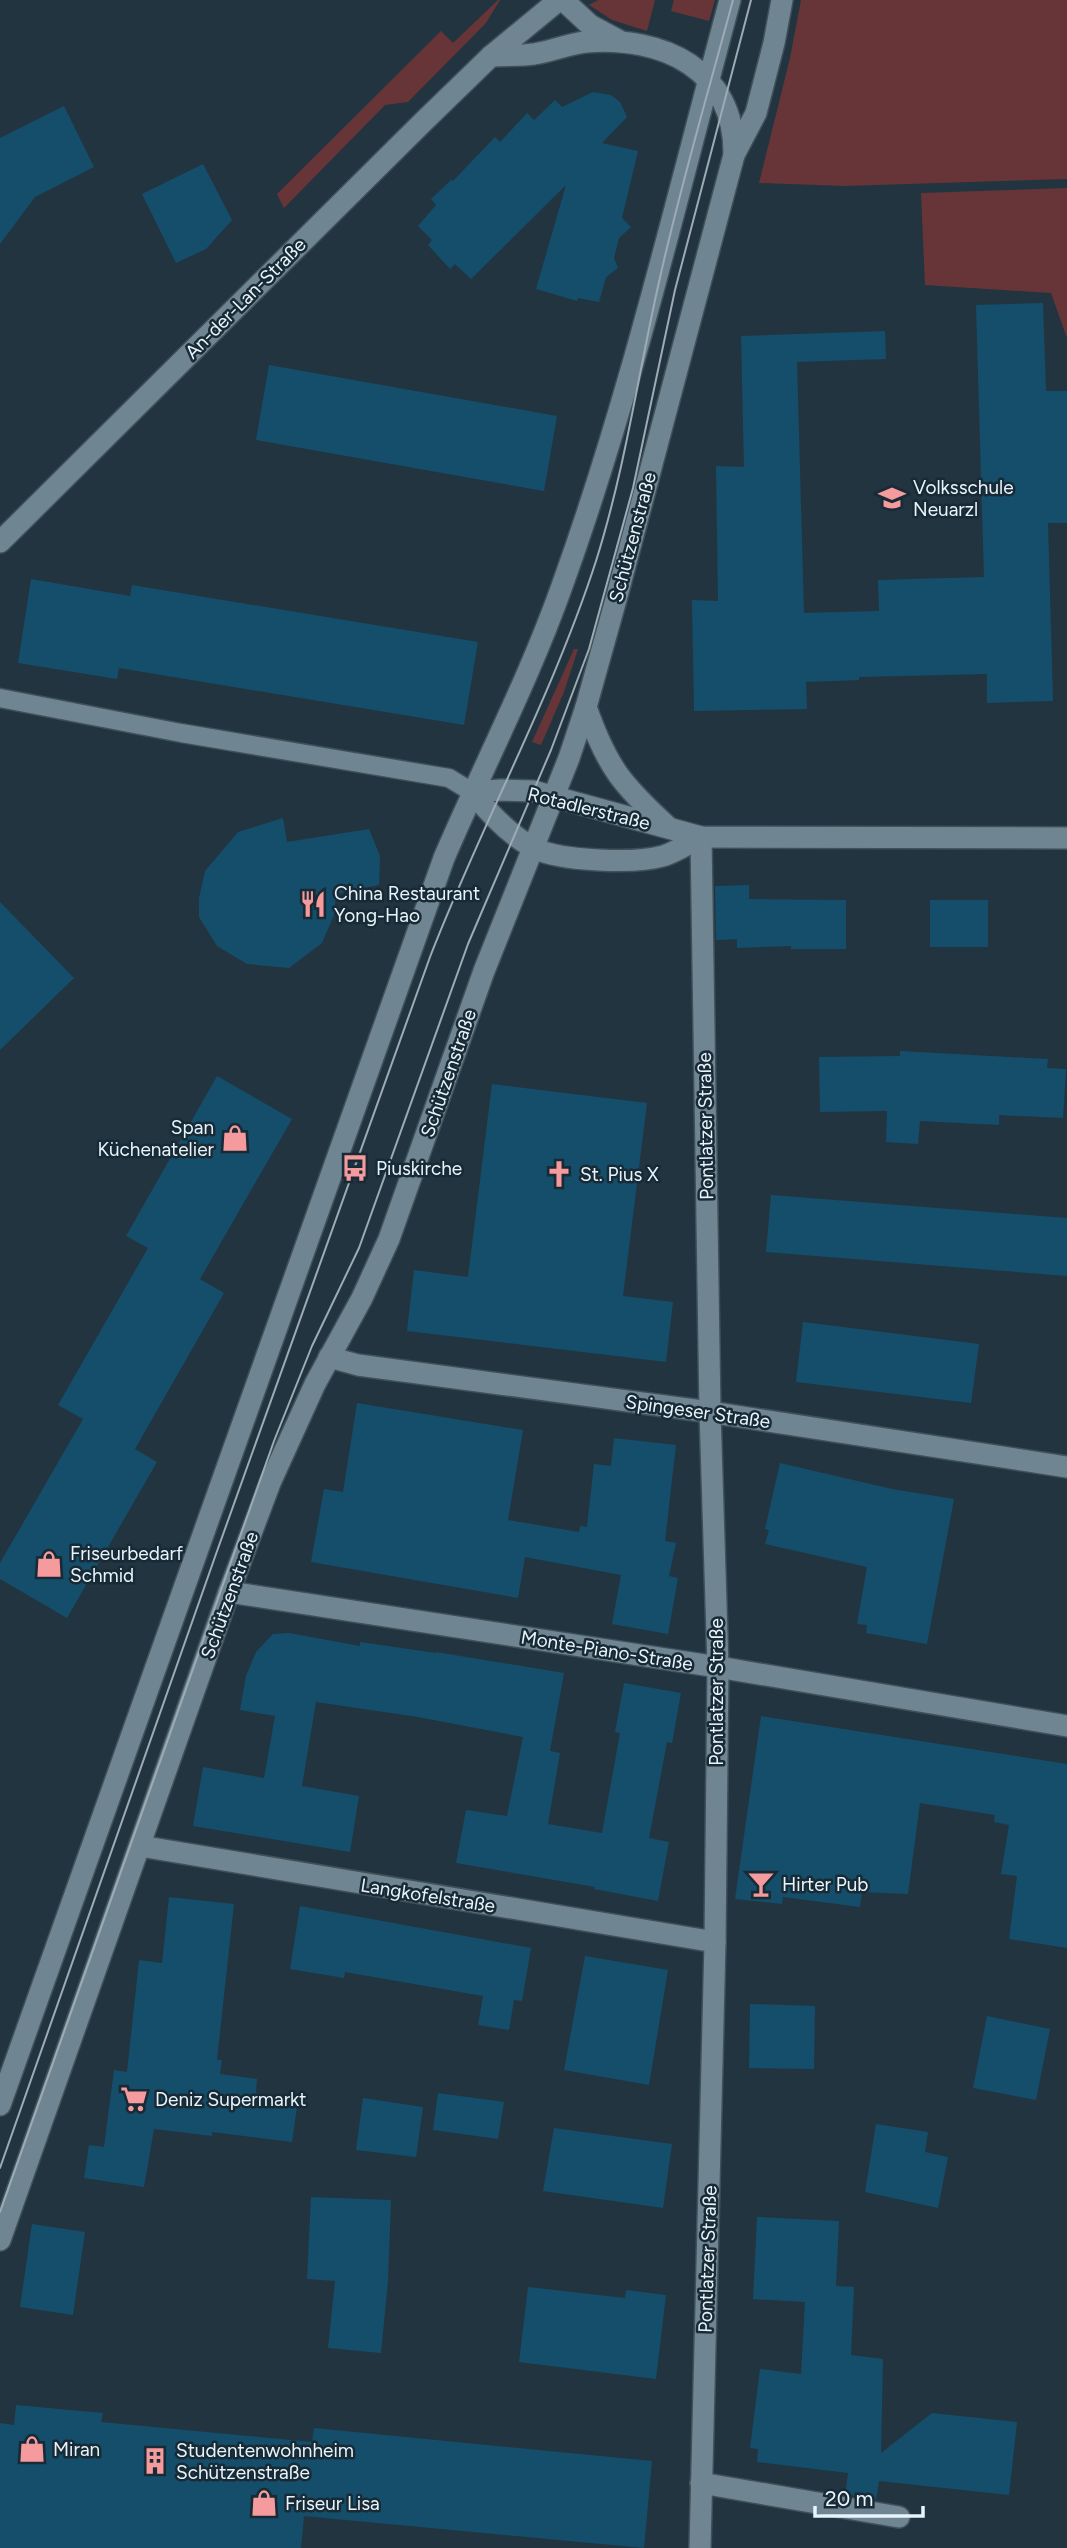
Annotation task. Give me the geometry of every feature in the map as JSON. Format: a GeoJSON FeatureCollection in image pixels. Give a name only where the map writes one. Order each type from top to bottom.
{"type":"FeatureCollection","features":[{"type":"Feature","properties":{"kind":"street"},"geometry":{"type":"LineString","coordinates":[[561,0],[590,25],[620,41],[668,53],[698,69],[720,93],[731,119],[735,135],[734,155]]}},
{"type":"Feature","properties":{"kind":"street","name":"An-der-Lan-Straße"},"geometry":{"type":"LineString","coordinates":[[0,542],[491,56],[561,0]]}},
{"type":"Feature","properties":{"kind":"street"},"geometry":{"type":"LineString","coordinates":[[0,2105],[444,858],[545,630],[594,491],[619,413],[730,0]]}},
{"type":"Feature","properties":{"kind":"street","name":"Schützenstraße"},"geometry":{"type":"LineString","coordinates":[[0,2240],[270,1483],[329,1357],[362,1298],[389,1240],[484,971],[534,848],[586,707],[734,155],[756,113],[782,0]]}},
{"type":"Feature","properties":{"kind":"street"},"geometry":{"type":"LineString","coordinates":[[491,56],[535,54],[585,42],[620,41]]}},
{"type":"Feature","properties":{"kind":"street","name":"Rotadlerstraße"},"geometry":{"type":"LineString","coordinates":[[586,707],[604,753],[618,777],[670,829]]}},
{"type":"Feature","properties":{"kind":"street","name":"Rotadlerstraße"},"geometry":{"type":"LineString","coordinates":[[472,792],[517,790],[554,796],[701,837],[1067,838]]}},
{"type":"Feature","properties":{"kind":"street","name":"Rotadlerstraße"},"geometry":{"type":"LineString","coordinates":[[472,792],[503,825],[534,848],[562,858],[650,858],[664,855],[701,837]]}},
{"type":"Feature","properties":{"kind":"street","name":"Pontlatzer Straße"},"geometry":{"type":"LineString","coordinates":[[701,837],[710,1412],[718,1667],[715,1942],[701,2548]]}},
{"type":"Feature","properties":{"kind":"street","name":"Spingeser Straße"},"geometry":{"type":"LineString","coordinates":[[329,1357],[358,1365],[710,1412],[1067,1467]]}},
{"type":"Feature","properties":{"kind":"street","name":"Monte-Piano-Straße"},"geometry":{"type":"LineString","coordinates":[[229,1592],[718,1667],[1067,1726]]}},
{"type":"Feature","properties":{"kind":"street","name":"Langkofelstraße"},"geometry":{"type":"LineString","coordinates":[[140,1846],[715,1942]]}},
{"type":"Feature","properties":{"kind":"street"},"geometry":{"type":"LineString","coordinates":[[701,2483],[899,2517]]}},
{"type":"Feature","properties":{"kind":"lane"},"geometry":{"type":"LineString","coordinates":[[0,698],[181,733],[449,778],[472,792]]}},
{"type":"Feature","properties":{"kind":"shaded area"},"geometry":{"type":"Polygon","coordinates":[[[498,0],[486,23],[408,102],[385,105],[284,208],[277,194],[441,31],[453,43],[498,0]]]}},
{"type":"Feature","properties":{"kind":"shaded area"},"geometry":{"type":"Polygon","coordinates":[[[598,0],[655,0],[647,31],[612,20],[589,5],[598,0]]]}},
{"type":"Feature","properties":{"kind":"shaded area"},"geometry":{"type":"Polygon","coordinates":[[[674,0],[715,0],[709,21],[671,11],[674,0]]]}},
{"type":"Feature","properties":{"kind":"shaded area"},"geometry":{"type":"Polygon","coordinates":[[[801,0],[1067,0],[1067,179],[844,186],[759,183],[790,58],[801,0]]]}},
{"type":"Feature","properties":{"kind":"shaded area"},"geometry":{"type":"Polygon","coordinates":[[[1067,188],[1067,338],[1051,293],[925,285],[921,193],[1067,188]]]}},
{"type":"Feature","properties":{"kind":"shaded area"},"geometry":{"type":"Polygon","coordinates":[[[574,649],[578,649],[564,692],[541,745],[532,742],[574,649]]]}},
{"type":"Feature","properties":{"kind":"building"},"geometry":{"type":"Polygon","coordinates":[[[593,92],[611,95],[620,102],[627,117],[602,143],[638,151],[622,218],[631,227],[619,238],[614,258],[618,268],[606,277],[599,302],[578,298],[577,301],[536,289],[566,185],[471,279],[455,264],[450,269],[428,245],[432,240],[418,226],[436,205],[431,199],[453,181],[495,137],[500,142],[527,113],[534,120],[555,100],[562,107],[593,92]]]}},
{"type":"Feature","properties":{"kind":"building"},"geometry":{"type":"Polygon","coordinates":[[[64,106],[94,167],[35,197],[0,244],[0,138],[64,106]]]}},
{"type":"Feature","properties":{"kind":"building"},"geometry":{"type":"Polygon","coordinates":[[[203,164],[232,220],[206,249],[176,263],[142,194],[203,164]]]}},
{"type":"Feature","properties":{"kind":"building"},"geometry":{"type":"Polygon","coordinates":[[[1043,303],[1046,391],[1067,391],[1067,523],[1048,523],[1053,701],[987,703],[987,674],[859,677],[859,680],[806,682],[807,709],[694,711],[692,600],[718,601],[716,466],[744,467],[741,336],[885,331],[886,359],[797,362],[804,613],[879,611],[878,580],[984,577],[976,305],[1043,303]]]}},
{"type":"Feature","properties":{"kind":"building"},"geometry":{"type":"Polygon","coordinates":[[[269,365],[557,416],[544,491],[256,440],[269,365]]]}},
{"type":"Feature","properties":{"kind":"building"},"geometry":{"type":"Polygon","coordinates":[[[31,579],[130,596],[132,585],[478,642],[464,725],[119,668],[117,679],[18,663],[31,579]]]}},
{"type":"Feature","properties":{"kind":"building"},"geometry":{"type":"Polygon","coordinates":[[[283,818],[287,842],[369,829],[380,856],[379,885],[336,894],[334,915],[322,943],[289,968],[247,964],[217,946],[199,917],[199,898],[205,871],[238,832],[283,818]]]}},
{"type":"Feature","properties":{"kind":"building"},"geometry":{"type":"Polygon","coordinates":[[[749,885],[749,899],[846,900],[846,949],[791,949],[791,946],[737,948],[737,939],[716,940],[715,886],[749,885]]]}},
{"type":"Feature","properties":{"kind":"building"},"geometry":{"type":"Polygon","coordinates":[[[930,900],[988,900],[988,947],[930,947],[930,900]]]}},
{"type":"Feature","properties":{"kind":"building"},"geometry":{"type":"Polygon","coordinates":[[[0,902],[74,978],[0,1050],[0,902]]]}},
{"type":"Feature","properties":{"kind":"building"},"geometry":{"type":"Polygon","coordinates":[[[900,1051],[1048,1059],[1047,1068],[1066,1069],[1063,1118],[999,1115],[999,1125],[920,1121],[918,1144],[886,1142],[887,1111],[820,1112],[819,1057],[900,1056],[900,1051]]]}},
{"type":"Feature","properties":{"kind":"building"},"geometry":{"type":"Polygon","coordinates":[[[217,1076],[292,1119],[200,1279],[224,1293],[135,1449],[157,1462],[67,1618],[0,1579],[0,1563],[83,1419],[58,1405],[148,1248],[126,1236],[217,1076]]]}},
{"type":"Feature","properties":{"kind":"building"},"geometry":{"type":"Polygon","coordinates":[[[492,1084],[647,1103],[623,1296],[673,1302],[666,1362],[407,1331],[414,1270],[468,1277],[492,1084]]]}},
{"type":"Feature","properties":{"kind":"building"},"geometry":{"type":"Polygon","coordinates":[[[771,1195],[1067,1218],[1067,1276],[766,1252],[771,1195]]]}},
{"type":"Feature","properties":{"kind":"building"},"geometry":{"type":"Polygon","coordinates":[[[803,1322],[979,1344],[971,1403],[796,1382],[803,1322]]]}},
{"type":"Feature","properties":{"kind":"building"},"geometry":{"type":"Polygon","coordinates":[[[357,1403],[523,1430],[508,1520],[579,1532],[580,1526],[587,1527],[594,1464],[611,1466],[614,1438],[676,1445],[665,1541],[676,1543],[669,1576],[678,1578],[668,1634],[612,1624],[621,1575],[525,1557],[518,1598],[311,1562],[324,1489],[343,1492],[357,1403]]]}},
{"type":"Feature","properties":{"kind":"building"},"geometry":{"type":"Polygon","coordinates":[[[780,1463],[892,1489],[954,1499],[927,1644],[866,1633],[867,1625],[857,1624],[867,1567],[765,1544],[769,1530],[765,1529],[780,1463]]]}},
{"type":"Feature","properties":{"kind":"building"},"geometry":{"type":"Polygon","coordinates":[[[289,1633],[360,1646],[360,1642],[436,1652],[564,1673],[550,1751],[560,1753],[548,1824],[602,1833],[620,1733],[615,1732],[624,1683],[681,1693],[672,1743],[667,1742],[649,1838],[669,1842],[658,1901],[594,1889],[595,1887],[456,1863],[466,1810],[507,1816],[523,1737],[418,1717],[316,1702],[302,1786],[359,1796],[350,1852],[193,1826],[203,1767],[264,1778],[275,1716],[240,1710],[246,1676],[256,1652],[273,1634],[289,1633]]]}},
{"type":"Feature","properties":{"kind":"building"},"geometry":{"type":"Polygon","coordinates":[[[761,1716],[1067,1764],[1067,1948],[1009,1939],[1017,1876],[1001,1874],[1009,1825],[994,1822],[995,1815],[920,1803],[908,1894],[862,1892],[860,1907],[783,1897],[782,1904],[735,1899],[761,1716]]]}},
{"type":"Feature","properties":{"kind":"building"},"geometry":{"type":"Polygon","coordinates":[[[169,1897],[234,1904],[217,2060],[222,2060],[220,2074],[257,2079],[256,2093],[298,2099],[292,2142],[212,2132],[212,2136],[154,2129],[144,2187],[84,2178],[89,2145],[104,2147],[114,2070],[127,2072],[139,1960],[162,1963],[169,1897]]]}},
{"type":"Feature","properties":{"kind":"building"},"geometry":{"type":"Polygon","coordinates":[[[300,1906],[531,1948],[522,2001],[514,2000],[509,2030],[478,2025],[483,1996],[345,1972],[344,1978],[290,1969],[300,1906]]]}},
{"type":"Feature","properties":{"kind":"building"},"geometry":{"type":"Polygon","coordinates":[[[585,1956],[668,1970],[649,2085],[564,2070],[585,1956]]]}},
{"type":"Feature","properties":{"kind":"building"},"geometry":{"type":"Polygon","coordinates":[[[750,2004],[815,2006],[814,2069],[749,2068],[750,2004]]]}},
{"type":"Feature","properties":{"kind":"building"},"geometry":{"type":"Polygon","coordinates":[[[987,2016],[1050,2029],[1036,2100],[973,2088],[987,2016]]]}},
{"type":"Feature","properties":{"kind":"building"},"geometry":{"type":"Polygon","coordinates":[[[438,2093],[504,2102],[498,2139],[433,2130],[438,2093]]]}},
{"type":"Feature","properties":{"kind":"building"},"geometry":{"type":"Polygon","coordinates":[[[363,2098],[423,2107],[416,2157],[356,2150],[363,2098]]]}},
{"type":"Feature","properties":{"kind":"building"},"geometry":{"type":"Polygon","coordinates":[[[876,2124],[928,2132],[925,2152],[948,2157],[938,2208],[865,2192],[876,2124]]]}},
{"type":"Feature","properties":{"kind":"building"},"geometry":{"type":"Polygon","coordinates":[[[554,2128],[672,2144],[663,2208],[543,2191],[554,2128]]]}},
{"type":"Feature","properties":{"kind":"building"},"geometry":{"type":"Polygon","coordinates":[[[311,2197],[391,2200],[388,2281],[381,2353],[328,2348],[335,2281],[307,2279],[311,2197]]]}},
{"type":"Feature","properties":{"kind":"building"},"geometry":{"type":"Polygon","coordinates":[[[757,2217],[839,2221],[836,2286],[854,2287],[851,2355],[883,2359],[881,2453],[932,2413],[1017,2422],[1009,2495],[879,2481],[876,2500],[845,2494],[848,2473],[757,2462],[758,2449],[750,2448],[760,2369],[801,2374],[805,2302],[753,2299],[757,2217]]]}},
{"type":"Feature","properties":{"kind":"building"},"geometry":{"type":"Polygon","coordinates":[[[32,2224],[85,2232],[73,2315],[20,2307],[32,2224]]]}},
{"type":"Feature","properties":{"kind":"building"},"geometry":{"type":"Polygon","coordinates":[[[528,2287],[625,2298],[626,2290],[666,2295],[656,2379],[519,2362],[528,2287]]]}},
{"type":"Feature","properties":{"kind":"building"},"geometry":{"type":"Polygon","coordinates":[[[16,2405],[103,2413],[101,2422],[312,2442],[314,2428],[652,2461],[644,2548],[304,2516],[301,2548],[0,2548],[0,2423],[14,2425],[16,2405]]]}},
{"type":"Feature","properties":{"kind":"tram line"},"geometry":{"type":"LineString","coordinates":[[0,2168],[430,957],[559,661],[596,561],[623,457],[667,246],[733,0]]}},
{"type":"Feature","properties":{"kind":"tram line"},"geometry":{"type":"LineString","coordinates":[[0,2212],[274,1441],[312,1346],[359,1248],[468,944],[551,750],[589,649],[633,488],[675,290],[751,0]]}},
{"type":"Feature","properties":{"kind":"place","name":"Volksschule Neuarzl"},"geometry":{"type":"Point","coordinates":[892,498]}},
{"type":"Feature","properties":{"kind":"place","name":"China Restaurant Yong-Hao"},"geometry":{"type":"Point","coordinates":[313,904]}},
{"type":"Feature","properties":{"kind":"place","name":"Span Küchenatelier"},"geometry":{"type":"Point","coordinates":[235,1138]}},
{"type":"Feature","properties":{"kind":"place","name":"Piuskirche"},"geometry":{"type":"Point","coordinates":[355,1168]}},
{"type":"Feature","properties":{"kind":"place","name":"St. Pius X"},"geometry":{"type":"Point","coordinates":[559,1174]}},
{"type":"Feature","properties":{"kind":"place","name":"Friseurbedarf Schmid"},"geometry":{"type":"Point","coordinates":[49,1564]}},
{"type":"Feature","properties":{"kind":"place","name":"Hirter Pub"},"geometry":{"type":"Point","coordinates":[761,1884]}},
{"type":"Feature","properties":{"kind":"place","name":"Deniz Supermarkt"},"geometry":{"type":"Point","coordinates":[134,2099]}},
{"type":"Feature","properties":{"kind":"place","name":"Miran"},"geometry":{"type":"Point","coordinates":[32,2449]}},
{"type":"Feature","properties":{"kind":"place","name":"Studentenwohnheim Schützenstraße"},"geometry":{"type":"Point","coordinates":[155,2461]}},
{"type":"Feature","properties":{"kind":"place","name":"Friseur Lisa"},"geometry":{"type":"Point","coordinates":[264,2503]}}]}
